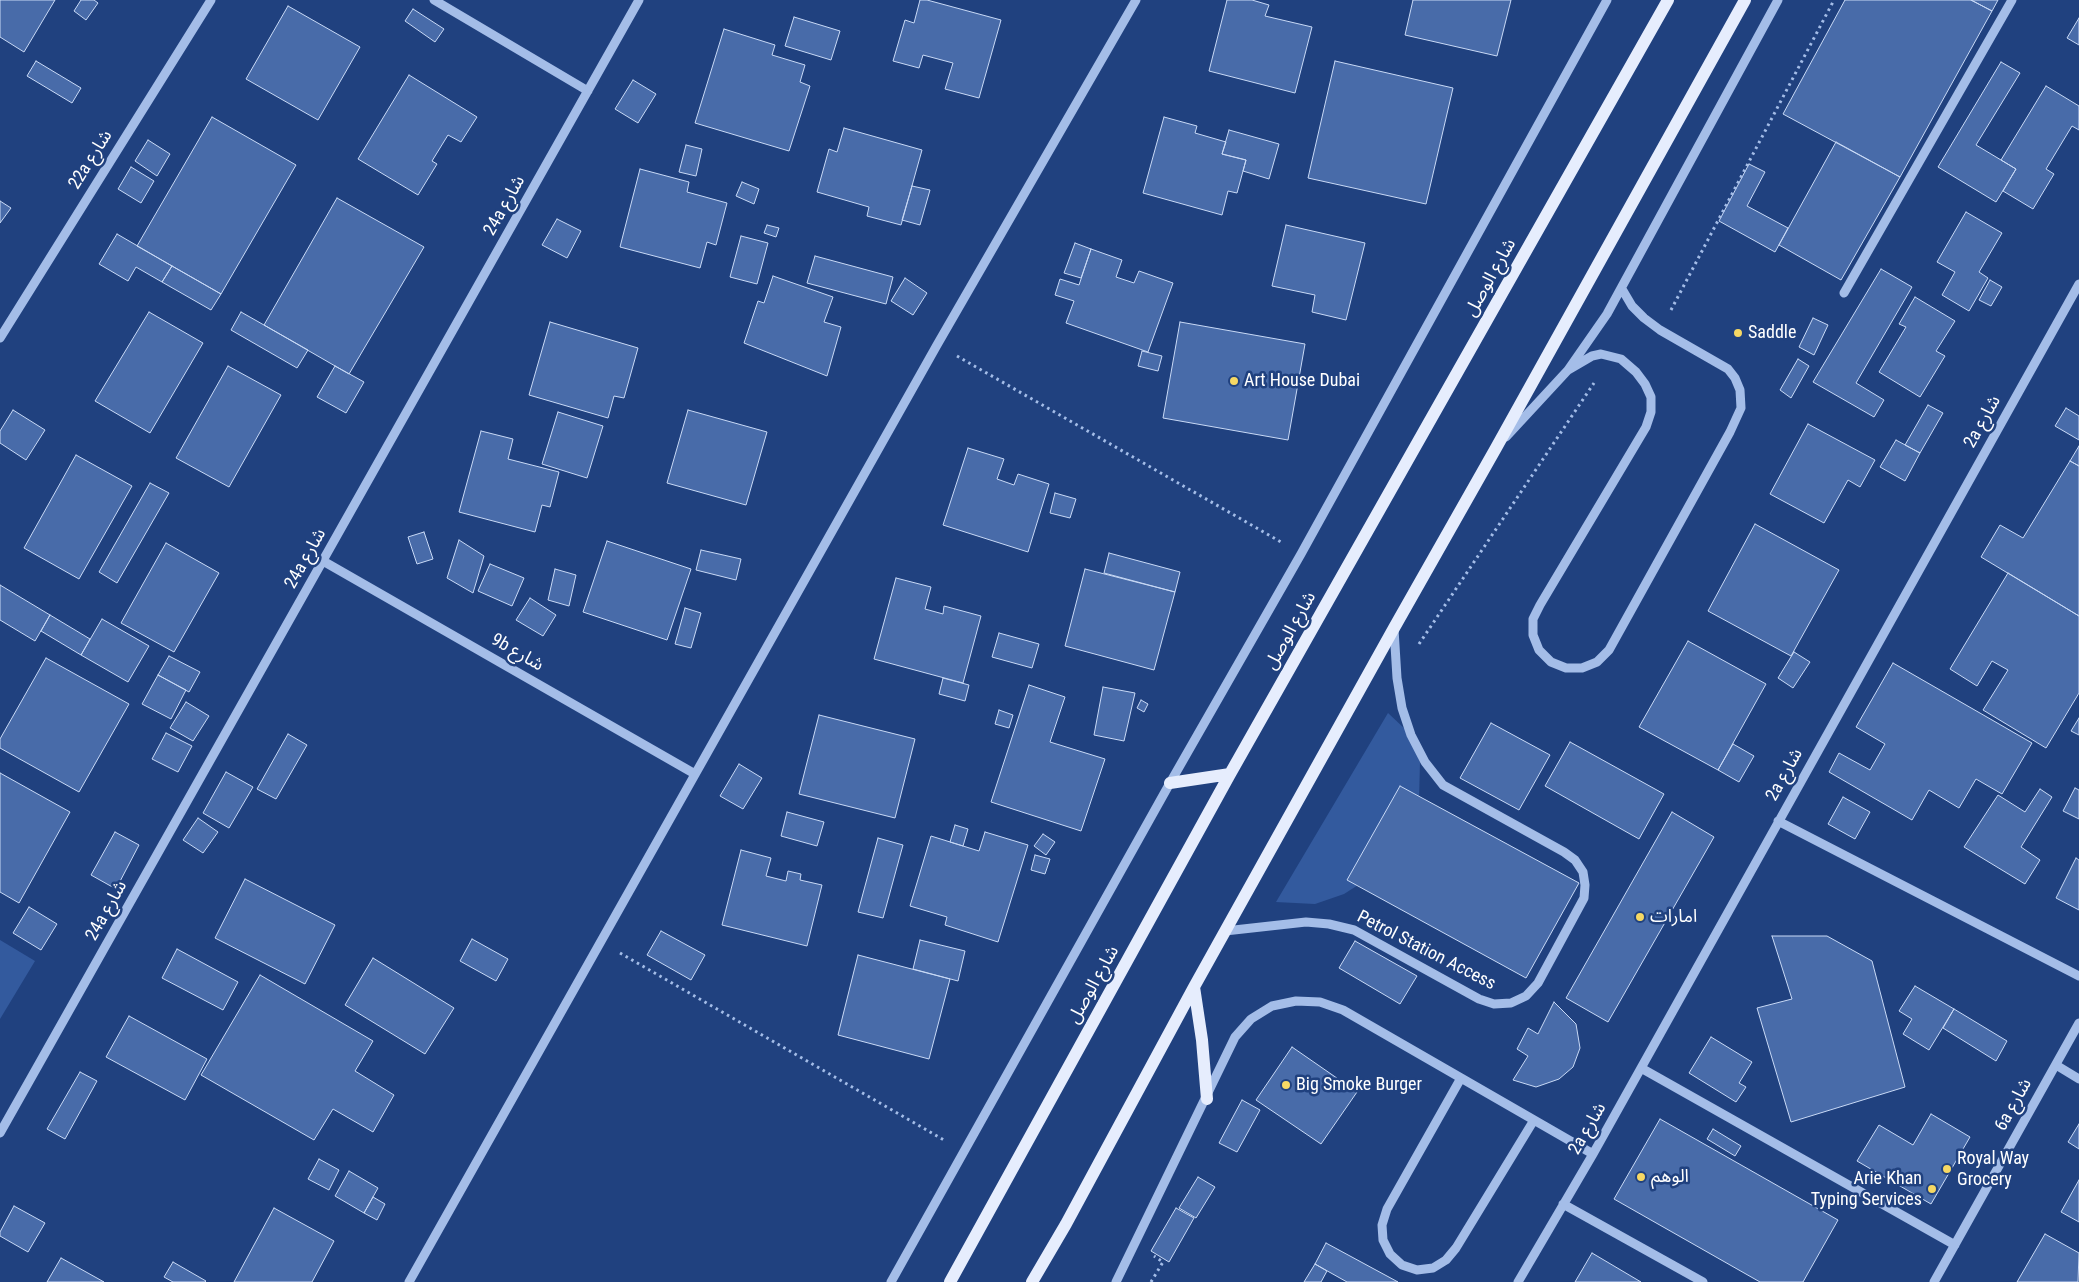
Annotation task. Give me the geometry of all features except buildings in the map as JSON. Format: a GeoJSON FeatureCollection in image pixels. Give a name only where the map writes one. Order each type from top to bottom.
{"type":"FeatureCollection","features":[{"type":"Feature","properties":{"kind":"main road","name":"شارع الوصل"},"geometry":{"type":"LineString","coordinates":[[950,1282],[1230,774],[1668,0]]}},
{"type":"Feature","properties":{"kind":"main road"},"geometry":{"type":"LineString","coordinates":[[1032,1282],[1066,1224],[1225,931],[1745,0]]}},
{"type":"Feature","properties":{"kind":"main road"},"geometry":{"type":"LineString","coordinates":[[1170,784],[1230,774]]}},
{"type":"Feature","properties":{"kind":"main road"},"geometry":{"type":"LineString","coordinates":[[1194,987],[1202,1040],[1206,1100]]}},
{"type":"Feature","properties":{"kind":"street","name":"22a شارع"},"geometry":{"type":"LineString","coordinates":[[0,338],[211,0]]}},
{"type":"Feature","properties":{"kind":"street"},"geometry":{"type":"LineString","coordinates":[[434,0],[588,91]]}},
{"type":"Feature","properties":{"kind":"street","name":"24a شارع"},"geometry":{"type":"LineString","coordinates":[[0,1133],[640,0]]}},
{"type":"Feature","properties":{"kind":"street"},"geometry":{"type":"LineString","coordinates":[[409,1282],[937,345],[1136,0]]}},
{"type":"Feature","properties":{"kind":"street","name":"شارع الوصل"},"geometry":{"type":"LineString","coordinates":[[891,1282],[1301,554],[1607,0]]}},
{"type":"Feature","properties":{"kind":"street"},"geometry":{"type":"LineString","coordinates":[[1496,448],[1568,370],[1622,289],[1778,0]]}},
{"type":"Feature","properties":{"kind":"street"},"geometry":{"type":"LineString","coordinates":[[1844,294],[2012,0]]}},
{"type":"Feature","properties":{"kind":"street","name":"2a شارع"},"geometry":{"type":"LineString","coordinates":[[1518,1282],[1593,1154],[2079,284]]}},
{"type":"Feature","properties":{"kind":"street"},"geometry":{"type":"LineString","coordinates":[[1568,370],[1592,356],[1601,354],[1621,359],[1646,384],[1650,397],[1651,412],[1646,427],[1540,604],[1533,619],[1533,636],[1539,650],[1551,662],[1566,668],[1582,668],[1597,662],[1609,650],[1730,432],[1741,408],[1740,390],[1735,378],[1728,369],[1660,330],[1644,318],[1632,306],[1622,289]]}},
{"type":"Feature","properties":{"kind":"street","name":"9b شارع"},"geometry":{"type":"LineString","coordinates":[[323,561],[695,774]]}},
{"type":"Feature","properties":{"kind":"street","name":"Petrol Station Access"},"geometry":{"type":"LineString","coordinates":[[1225,931],[1306,922],[1329,924],[1354,930],[1478,999],[1494,1004],[1511,1003],[1519,1000],[1526,996],[1538,983],[1584,898],[1586,885],[1583,872],[1575,860],[1564,852],[1443,785],[1425,762],[1411,736],[1402,708],[1397,678],[1394,628]]}},
{"type":"Feature","properties":{"kind":"street"},"geometry":{"type":"LineString","coordinates":[[1778,821],[2079,976]]}},
{"type":"Feature","properties":{"kind":"street"},"geometry":{"type":"LineString","coordinates":[[1116,1282],[1236,1037],[1251,1018],[1272,1006],[1296,1001],[1320,1002],[1343,1010],[1593,1154]]}},
{"type":"Feature","properties":{"kind":"street","name":"6a شارع"},"geometry":{"type":"LineString","coordinates":[[1934,1282],[2079,1023]]}},
{"type":"Feature","properties":{"kind":"street"},"geometry":{"type":"LineString","coordinates":[[2056,1065],[2079,1079]]}},
{"type":"Feature","properties":{"kind":"street"},"geometry":{"type":"LineString","coordinates":[[1641,1068],[1955,1245]]}},
{"type":"Feature","properties":{"kind":"street"},"geometry":{"type":"LineString","coordinates":[[1461,1078],[1388,1209],[1382,1225],[1383,1240],[1390,1254],[1402,1265],[1417,1270],[1433,1268],[1446,1260],[1456,1248],[1534,1120]]}},
{"type":"Feature","properties":{"kind":"street"},"geometry":{"type":"LineString","coordinates":[[1563,1204],[1703,1282]]}},
{"type":"Feature","properties":{"kind":"path"},"geometry":{"type":"LineString","coordinates":[[1660,330],[1834,0]]}},
{"type":"Feature","properties":{"kind":"path"},"geometry":{"type":"LineString","coordinates":[[937,345],[1301,554]]}},
{"type":"Feature","properties":{"kind":"path"},"geometry":{"type":"LineString","coordinates":[[1397,678],[1597,378],[1636,372]]}},
{"type":"Feature","properties":{"kind":"path"},"geometry":{"type":"LineString","coordinates":[[601,942],[964,1151]]}},
{"type":"Feature","properties":{"kind":"shaded area"},"geometry":{"type":"Polygon","coordinates":[[[1388,713],[1406,730],[1420,762],[1419,800],[1380,871],[1344,894],[1315,904],[1276,902],[1388,713]]]}},
{"type":"Feature","properties":{"kind":"shaded area"},"geometry":{"type":"Polygon","coordinates":[[[0,940],[35,961],[0,1019],[0,940]]]}},
{"type":"Feature","properties":{"kind":"place","name":"Saddle"},"geometry":{"type":"Point","coordinates":[1738,333]}},
{"type":"Feature","properties":{"kind":"place","name":"Art House Dubai"},"geometry":{"type":"Point","coordinates":[1234,381]}},
{"type":"Feature","properties":{"kind":"place","name":"امارات"},"geometry":{"type":"Point","coordinates":[1640,917]}},
{"type":"Feature","properties":{"kind":"place","name":"Big Smoke Burger"},"geometry":{"type":"Point","coordinates":[1286,1085]}},
{"type":"Feature","properties":{"kind":"place","name":"Royal Way Grocery"},"geometry":{"type":"Point","coordinates":[1947,1169]}},
{"type":"Feature","properties":{"kind":"place","name":"الوهم"},"geometry":{"type":"Point","coordinates":[1641,1177]}},
{"type":"Feature","properties":{"kind":"place","name":"Arie Khan Typing Services"},"geometry":{"type":"Point","coordinates":[1932,1189]}}]}
